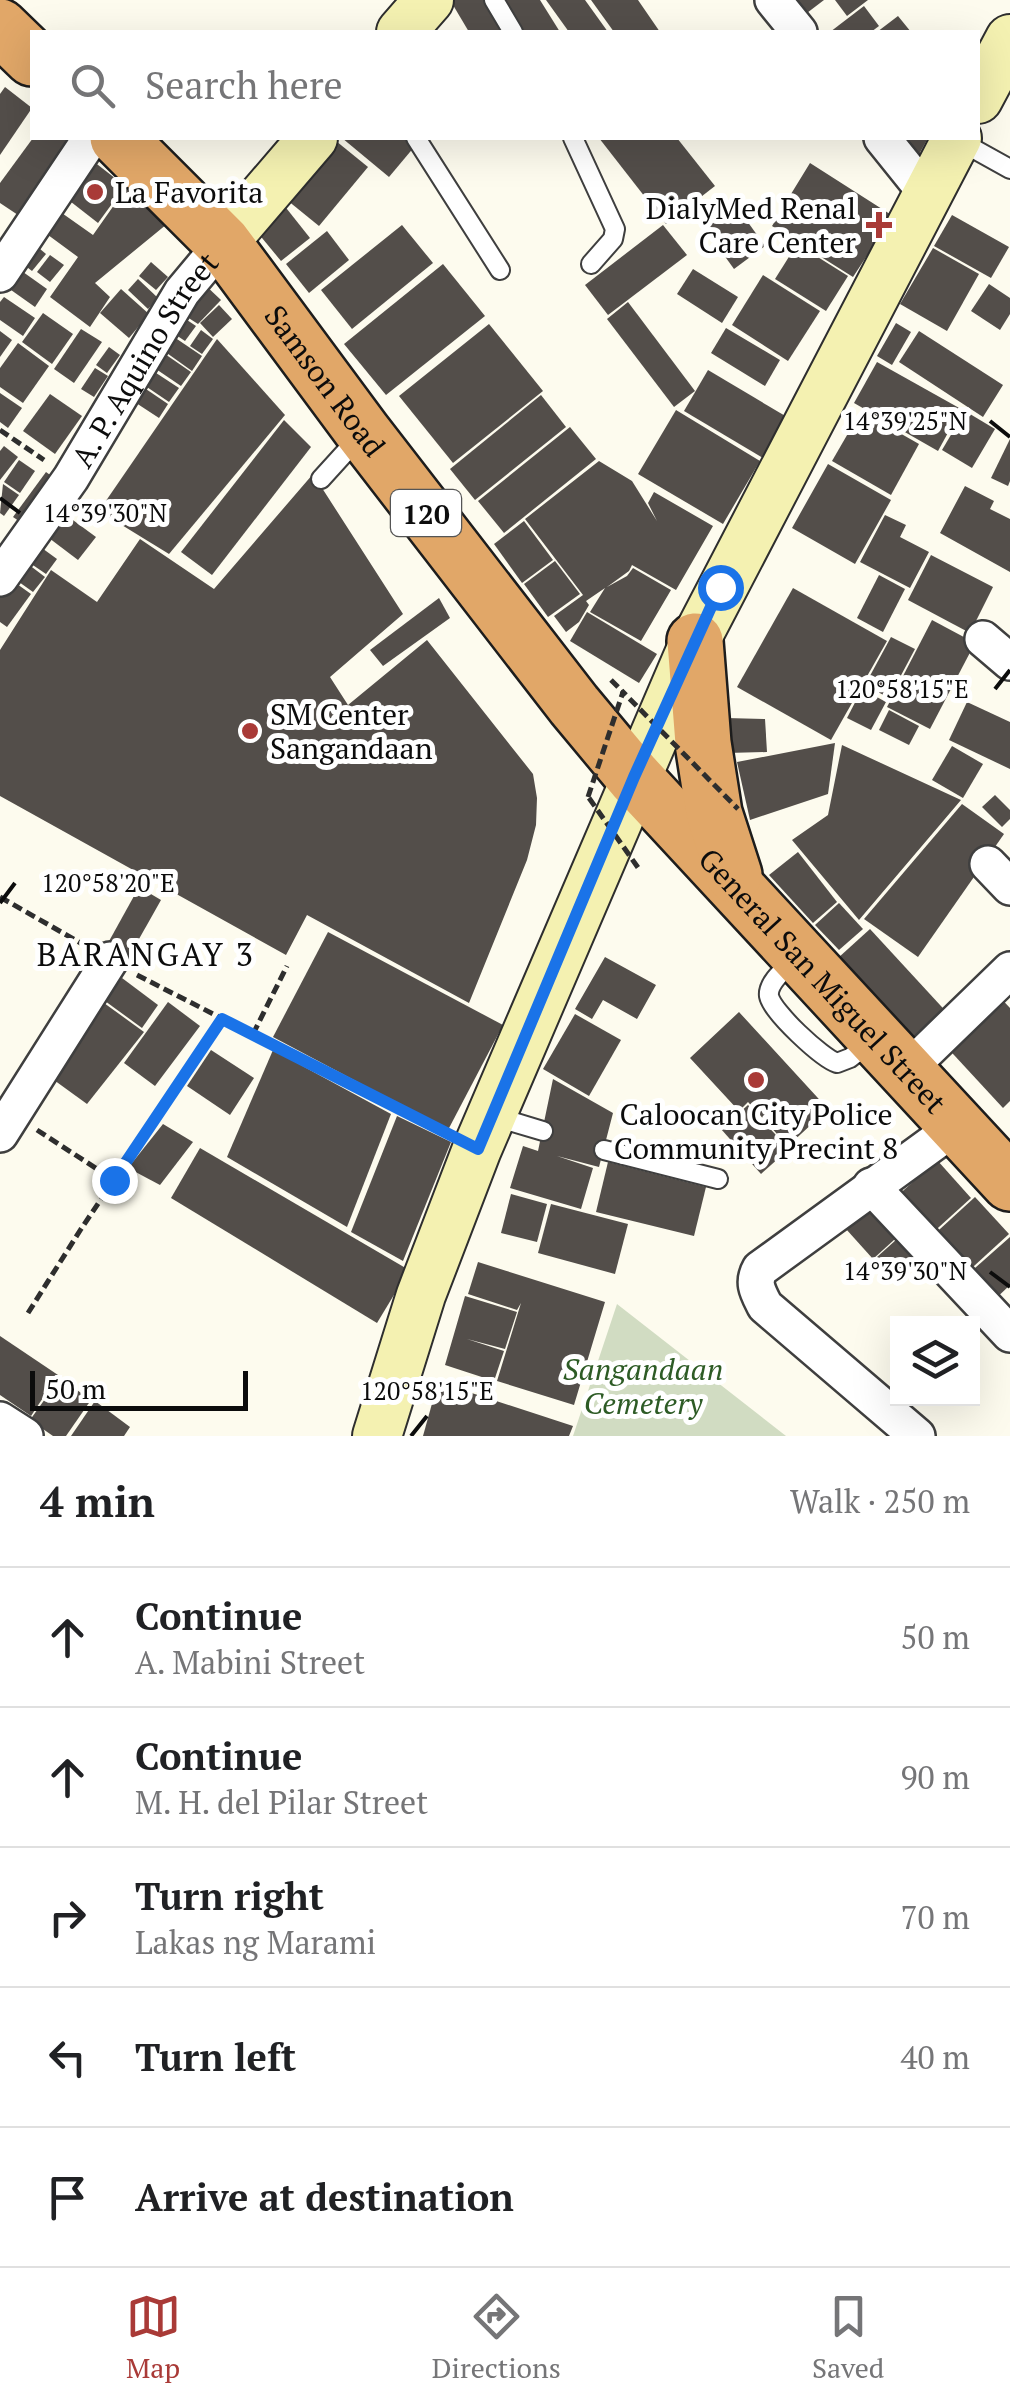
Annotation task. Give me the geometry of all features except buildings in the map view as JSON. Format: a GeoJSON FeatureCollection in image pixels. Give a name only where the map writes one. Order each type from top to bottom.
{"type":"FeatureCollection","features":[{"type":"Feature","properties":{"kind":"highway"},"geometry":{"type":"LineString","coordinates":[[0,27],[30,56]]}},
{"type":"Feature","properties":{"kind":"highway","name":"Samson Road"},"geometry":{"type":"LineString","coordinates":[[120,140],[224,243],[363,432],[574,705],[603,789]]}},
{"type":"Feature","properties":{"kind":"highway"},"geometry":{"type":"LineString","coordinates":[[695,641],[702,743],[714,813],[738,887]]}},
{"type":"Feature","properties":{"kind":"highway","name":"General San Miguel Street"},"geometry":{"type":"LineString","coordinates":[[603,789],[738,887],[1010,1183]]}},
{"type":"Feature","properties":{"kind":"main road"},"geometry":{"type":"LineString","coordinates":[[403,30],[429,0]]}},
{"type":"Feature","properties":{"kind":"main road"},"geometry":{"type":"LineString","coordinates":[[980,94],[1010,39]]}},
{"type":"Feature","properties":{"kind":"main road"},"geometry":{"type":"LineString","coordinates":[[224,243],[311,140]]}},
{"type":"Feature","properties":{"kind":"main road"},"geometry":{"type":"LineString","coordinates":[[377,1436],[421,1295],[485,1132],[603,789],[695,641],[955,140]]}},
{"type":"Feature","properties":{"kind":"street"},"geometry":{"type":"LineString","coordinates":[[772,0],[796,30]]}},
{"type":"Feature","properties":{"kind":"street"},"geometry":{"type":"LineString","coordinates":[[0,274],[91,140]]}},
{"type":"Feature","properties":{"kind":"street"},"geometry":{"type":"LineString","coordinates":[[884,140],[927,194]]}},
{"type":"Feature","properties":{"kind":"street","name":"A. P. Aquino Street"},"geometry":{"type":"LineString","coordinates":[[0,578],[71,478],[182,292],[224,243]]}},
{"type":"Feature","properties":{"kind":"street"},"geometry":{"type":"LineString","coordinates":[[984,639],[1010,662]]}},
{"type":"Feature","properties":{"kind":"street"},"geometry":{"type":"LineString","coordinates":[[6,1124],[110,960]]}},
{"type":"Feature","properties":{"kind":"street"},"geometry":{"type":"LineString","coordinates":[[893,1053],[1010,970]]}},
{"type":"Feature","properties":{"kind":"street"},"geometry":{"type":"LineString","coordinates":[[917,1436],[766,1306],[755,1278],[760,1269],[870,1186],[958,1125]]}},
{"type":"Feature","properties":{"kind":"street"},"geometry":{"type":"LineString","coordinates":[[870,1186],[1010,1334]]}},
{"type":"Feature","properties":{"kind":"street"},"geometry":{"type":"LineString","coordinates":[[0,1420],[24,1436]]}},
{"type":"Feature","properties":{"kind":"lane"},"geometry":{"type":"LineString","coordinates":[[494,0],[513,30]]}},
{"type":"Feature","properties":{"kind":"lane"},"geometry":{"type":"LineString","coordinates":[[417,140],[500,270]]}},
{"type":"Feature","properties":{"kind":"lane"},"geometry":{"type":"LineString","coordinates":[[574,140],[615,230],[613,239],[591,264]]}},
{"type":"Feature","properties":{"kind":"lane"},"geometry":{"type":"LineString","coordinates":[[979,140],[1010,169]]}},
{"type":"Feature","properties":{"kind":"lane"},"geometry":{"type":"LineString","coordinates":[[321,479],[363,432]]}},
{"type":"Feature","properties":{"kind":"lane"},"geometry":{"type":"LineString","coordinates":[[485,1132],[542,1131]]}},
{"type":"Feature","properties":{"kind":"lane"},"geometry":{"type":"LineString","coordinates":[[604,1150],[718,1179]]}},
{"type":"Feature","properties":{"kind":"path"},"geometry":{"type":"LineString","coordinates":[[0,430],[71,478]]}},
{"type":"Feature","properties":{"kind":"path"},"geometry":{"type":"LineString","coordinates":[[639,869],[603,789],[622,691],[738,810]]}},
{"type":"Feature","properties":{"kind":"path"},"geometry":{"type":"LineString","coordinates":[[0,897],[222,1019],[485,1132]]}},
{"type":"Feature","properties":{"kind":"path"},"geometry":{"type":"LineString","coordinates":[[253,1034],[288,966]]}},
{"type":"Feature","properties":{"kind":"path"},"geometry":{"type":"LineString","coordinates":[[28,1313],[222,1019]]}},
{"type":"Feature","properties":{"kind":"path"},"geometry":{"type":"LineString","coordinates":[[6,1124],[114,1180]]}},
{"type":"Feature","properties":{"kind":"green space","name":"Sangandaan Cemetery"},"geometry":{"type":"Polygon","coordinates":[[[617,1304],[786,1436],[573,1436],[617,1304]]]}},
{"type":"Feature","properties":{"kind":"place","name":"La Favorita"},"geometry":{"type":"Point","coordinates":[95,192]}},
{"type":"Feature","properties":{"kind":"place","name":"DialyMed Renal Care Center"},"geometry":{"type":"Point","coordinates":[879,225]}},
{"type":"Feature","properties":{"kind":"place","name":"SM Center Sangandaan"},"geometry":{"type":"Point","coordinates":[250,731]}},
{"type":"Feature","properties":{"kind":"place","name":"Caloocan City Police Community Precint 8"},"geometry":{"type":"Point","coordinates":[756,1080]}},
{"type":"Feature","properties":{"kind":"district","name":"BARANGAY 3"},"geometry":{"type":"Point","coordinates":[146,954]}},
{"type":"Feature","properties":{"kind":"route"},"geometry":{"type":"LineString","coordinates":[[114,1180],[222,1019],[478,1149],[634,777],[720,587]]}}]}
